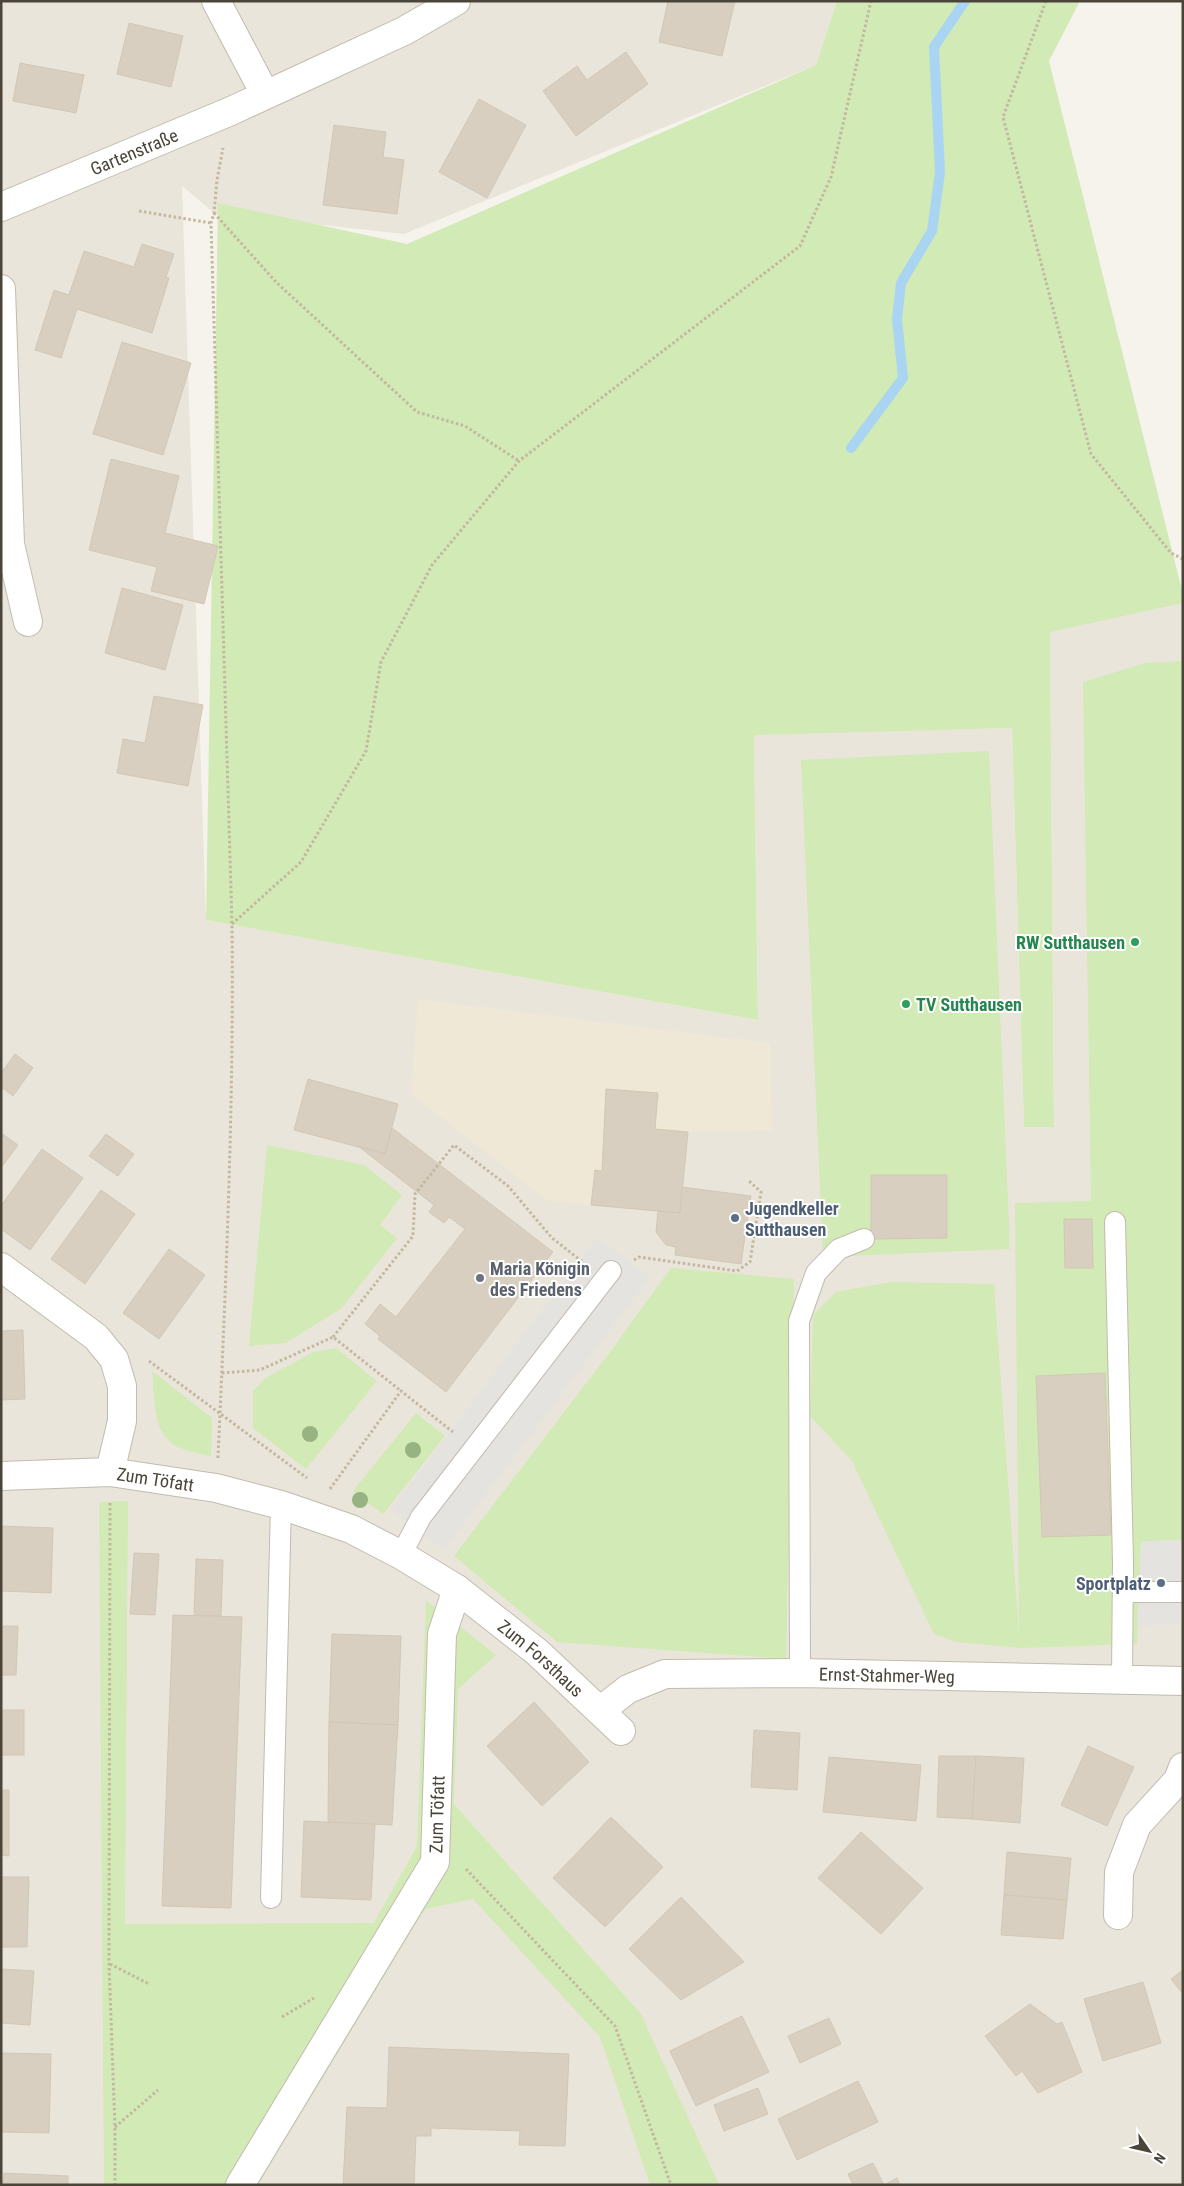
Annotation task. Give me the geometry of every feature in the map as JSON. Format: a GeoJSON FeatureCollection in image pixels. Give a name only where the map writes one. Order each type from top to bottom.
{"type":"FeatureCollection","features":[{"type":"Feature","properties":{"kind":"street"},"geometry":{"type":"LineString","coordinates":[[216,1],[265,94]]}},
{"type":"Feature","properties":{"kind":"street","name":"Gartenstraße"},"geometry":{"type":"LineString","coordinates":[[1,207],[231,111],[404,31],[456,1]]}},
{"type":"Feature","properties":{"kind":"street"},"geometry":{"type":"LineString","coordinates":[[1,289],[10,544],[28,622]]}},
{"type":"Feature","properties":{"kind":"street","name":"Zum Töfatt"},"geometry":{"type":"LineString","coordinates":[[1,1267],[96,1337],[114,1359],[122,1386],[122,1421],[110,1472],[216,1488],[281,1505],[351,1529],[401,1555],[457,1589],[442,1634],[435,1862],[240,2185]]}},
{"type":"Feature","properties":{"kind":"street"},"geometry":{"type":"LineString","coordinates":[[1,1476],[110,1472]]}},
{"type":"Feature","properties":{"kind":"street","name":"Zum Forsthaus"},"geometry":{"type":"LineString","coordinates":[[457,1589],[537,1652],[621,1730]]}},
{"type":"Feature","properties":{"kind":"street","name":"Ernst-Stahmer-Weg"},"geometry":{"type":"LineString","coordinates":[[601,1710],[628,1689],[665,1674],[800,1673],[1183,1681]]}},
{"type":"Feature","properties":{"kind":"street"},"geometry":{"type":"LineString","coordinates":[[1118,1915],[1119,1872],[1137,1825],[1178,1780],[1183,1767]]}},
{"type":"Feature","properties":{"kind":"lane"},"geometry":{"type":"LineString","coordinates":[[1115,1222],[1123,1592],[1122,1679]]}},
{"type":"Feature","properties":{"kind":"lane"},"geometry":{"type":"LineString","coordinates":[[800,1673],[799,1321],[816,1273],[839,1249],[864,1239]]}},
{"type":"Feature","properties":{"kind":"lane"},"geometry":{"type":"LineString","coordinates":[[401,1555],[421,1517],[611,1271]]}},
{"type":"Feature","properties":{"kind":"lane"},"geometry":{"type":"LineString","coordinates":[[271,1898],[281,1505]]}},
{"type":"Feature","properties":{"kind":"lane"},"geometry":{"type":"LineString","coordinates":[[1123,1592],[1183,1592]]}},
{"type":"Feature","properties":{"kind":"path"},"geometry":{"type":"LineString","coordinates":[[232,924],[301,862],[366,751],[381,662],[432,565],[519,461],[800,246],[831,176],[871,1]]}},
{"type":"Feature","properties":{"kind":"path"},"geometry":{"type":"LineString","coordinates":[[1046,1],[1003,117],[1091,454],[1171,553],[1183,559]]}},
{"type":"Feature","properties":{"kind":"path"},"geometry":{"type":"LineString","coordinates":[[216,1488],[222,1373],[233,1022],[232,924],[211,223],[214,214],[216,180],[231,111]]}},
{"type":"Feature","properties":{"kind":"path"},"geometry":{"type":"LineString","coordinates":[[139,211],[211,223]]}},
{"type":"Feature","properties":{"kind":"path"},"geometry":{"type":"LineString","coordinates":[[214,214],[276,282],[417,412],[465,426],[519,461]]}},
{"type":"Feature","properties":{"kind":"path"},"geometry":{"type":"LineString","coordinates":[[222,1373],[260,1370],[333,1337],[413,1236],[415,1194],[454,1145],[508,1186],[552,1238],[576,1256]]}},
{"type":"Feature","properties":{"kind":"path"},"geometry":{"type":"LineString","coordinates":[[611,1271],[639,1257],[737,1271],[750,1262],[761,1192],[750,1181]]}},
{"type":"Feature","properties":{"kind":"path"},"geometry":{"type":"LineString","coordinates":[[333,1337],[474,1448]]}},
{"type":"Feature","properties":{"kind":"path"},"geometry":{"type":"LineString","coordinates":[[142,1356],[312,1482]]}},
{"type":"Feature","properties":{"kind":"path"},"geometry":{"type":"LineString","coordinates":[[327,1494],[402,1391]]}},
{"type":"Feature","properties":{"kind":"path"},"geometry":{"type":"LineString","coordinates":[[110,1472],[110,1964],[115,2185]]}},
{"type":"Feature","properties":{"kind":"path"},"geometry":{"type":"LineString","coordinates":[[435,1862],[462,1864],[615,2026],[671,2185]]}},
{"type":"Feature","properties":{"kind":"path"},"geometry":{"type":"LineString","coordinates":[[110,1964],[149,1984]]}},
{"type":"Feature","properties":{"kind":"path"},"geometry":{"type":"LineString","coordinates":[[115,2127],[158,2090]]}},
{"type":"Feature","properties":{"kind":"shaded area"},"geometry":{"type":"Polygon","coordinates":[[[1,1],[837,1],[816,65],[404,234],[214,213],[182,186],[206,920],[758,1020],[754,734],[1012,728],[1024,1126],[1054,1126],[1050,631],[1183,603],[1183,2185],[1,2185],[1,1]]]}},
{"type":"Feature","properties":{"kind":"shaded area"},"geometry":{"type":"Polygon","coordinates":[[[418,999],[770,1043],[772,1131],[689,1132],[680,1213],[548,1201],[411,1094],[418,999]]]}},
{"type":"Feature","properties":{"kind":"shaded area"},"geometry":{"type":"Polygon","coordinates":[[[597,1237],[650,1277],[444,1550],[391,1510],[597,1237]]]}},
{"type":"Feature","properties":{"kind":"shaded area","name":"Sportplatz"},"geometry":{"type":"Polygon","coordinates":[[[1183,1540],[1183,1624],[1137,1626],[1141,1541],[1183,1540]]]}},
{"type":"Feature","properties":{"kind":"green space"},"geometry":{"type":"Polygon","coordinates":[[[837,1],[1080,1],[1049,61],[1183,594],[1183,603],[1050,632],[1054,1127],[1024,1127],[1012,728],[754,735],[758,1020],[206,920],[218,203],[407,244],[816,65],[837,1]]]}},
{"type":"Feature","properties":{"kind":"green space","name":"RW Sutthausen"},"geometry":{"type":"Polygon","coordinates":[[[1183,661],[1183,1540],[1141,1542],[1137,1644],[1020,1648],[956,1642],[934,1634],[852,1461],[810,1416],[813,1315],[836,1292],[891,1282],[994,1284],[1019,1636],[1015,1203],[1091,1201],[1083,682],[1145,663],[1183,661]]]}},
{"type":"Feature","properties":{"kind":"green space","name":"TV Sutthausen"},"geometry":{"type":"Polygon","coordinates":[[[989,751],[1010,1249],[823,1257],[801,760],[989,751]]]}},
{"type":"Feature","properties":{"kind":"green space"},"geometry":{"type":"Polygon","coordinates":[[[267,1145],[364,1165],[402,1195],[380,1225],[397,1238],[342,1308],[286,1343],[249,1346],[267,1145]]]}},
{"type":"Feature","properties":{"kind":"green space"},"geometry":{"type":"Polygon","coordinates":[[[671,1268],[794,1279],[786,1659],[557,1642],[454,1556],[607,1356],[671,1268]]]}},
{"type":"Feature","properties":{"kind":"green space"},"geometry":{"type":"Polygon","coordinates":[[[336,1348],[377,1381],[306,1469],[253,1428],[253,1391],[264,1379],[313,1352],[336,1348]]]}},
{"type":"Feature","properties":{"kind":"green space"},"geometry":{"type":"Polygon","coordinates":[[[152,1371],[212,1418],[211,1456],[180,1448],[171,1443],[164,1435],[156,1415],[152,1371]]]}},
{"type":"Feature","properties":{"kind":"green space"},"geometry":{"type":"Polygon","coordinates":[[[416,1413],[445,1436],[383,1514],[353,1491],[416,1413]]]}},
{"type":"Feature","properties":{"kind":"green space"},"geometry":{"type":"Polygon","coordinates":[[[128,1501],[125,1924],[374,1923],[417,1846],[426,1600],[496,1655],[458,1689],[454,1804],[641,2014],[719,2185],[650,2185],[600,2037],[473,1899],[425,1909],[258,2185],[104,2185],[99,1502],[128,1501]]]}},
{"type":"Feature","properties":{"kind":"building"},"geometry":{"type":"Polygon","coordinates":[[[668,1],[735,1],[722,56],[659,42],[668,1]]]}},
{"type":"Feature","properties":{"kind":"building"},"geometry":{"type":"Polygon","coordinates":[[[129,23],[183,36],[171,87],[117,74],[129,23]]]}},
{"type":"Feature","properties":{"kind":"building"},"geometry":{"type":"Polygon","coordinates":[[[626,52],[648,84],[576,136],[543,91],[577,66],[587,80],[626,52]]]}},
{"type":"Feature","properties":{"kind":"building"},"geometry":{"type":"Polygon","coordinates":[[[20,63],[84,75],[76,113],[13,101],[20,63]]]}},
{"type":"Feature","properties":{"kind":"building"},"geometry":{"type":"Polygon","coordinates":[[[479,99],[526,125],[487,198],[439,172],[479,99]]]}},
{"type":"Feature","properties":{"kind":"building"},"geometry":{"type":"Polygon","coordinates":[[[334,125],[386,132],[383,157],[404,160],[397,214],[323,205],[334,125]]]}},
{"type":"Feature","properties":{"kind":"building"},"geometry":{"type":"Polygon","coordinates":[[[142,244],[174,254],[166,277],[169,278],[152,333],[77,309],[61,358],[35,350],[54,290],[69,295],[84,251],[134,267],[142,244]]]}},
{"type":"Feature","properties":{"kind":"building"},"geometry":{"type":"Polygon","coordinates":[[[122,342],[191,363],[163,455],[93,434],[122,342]]]}},
{"type":"Feature","properties":{"kind":"building"},"geometry":{"type":"Polygon","coordinates":[[[111,459],[179,476],[165,533],[218,546],[204,604],[151,591],[157,567],[89,550],[111,459]]]}},
{"type":"Feature","properties":{"kind":"building"},"geometry":{"type":"Polygon","coordinates":[[[122,588],[183,605],[165,670],[105,653],[122,588]]]}},
{"type":"Feature","properties":{"kind":"building"},"geometry":{"type":"Polygon","coordinates":[[[154,696],[203,705],[188,786],[117,773],[123,739],[145,743],[154,696]]]}},
{"type":"Feature","properties":{"kind":"building"},"geometry":{"type":"Polygon","coordinates":[[[15,1054],[33,1068],[13,1096],[1,1087],[1,1073],[15,1054]]]}},
{"type":"Feature","properties":{"kind":"building"},"geometry":{"type":"Polygon","coordinates":[[[308,1079],[398,1104],[385,1154],[294,1130],[308,1079]]]}},
{"type":"Feature","properties":{"kind":"building"},"geometry":{"type":"Polygon","coordinates":[[[606,1089],[658,1093],[655,1129],[688,1132],[680,1213],[591,1205],[595,1170],[602,1171],[606,1089]]]}},
{"type":"Feature","properties":{"kind":"building","name":"Maria Königin des Friedens"},"geometry":{"type":"Polygon","coordinates":[[[392,1128],[553,1252],[446,1392],[378,1339],[380,1336],[365,1324],[380,1304],[396,1317],[465,1229],[449,1217],[444,1223],[429,1212],[434,1205],[358,1146],[385,1154],[392,1128]]]}},
{"type":"Feature","properties":{"kind":"building"},"geometry":{"type":"Polygon","coordinates":[[[1,1133],[18,1145],[1,1168],[1,1133]]]}},
{"type":"Feature","properties":{"kind":"building"},"geometry":{"type":"Polygon","coordinates":[[[106,1134],[134,1154],[118,1176],[89,1156],[106,1134]]]}},
{"type":"Feature","properties":{"kind":"building"},"geometry":{"type":"Polygon","coordinates":[[[42,1149],[83,1178],[30,1250],[1,1229],[1,1206],[42,1149]]]}},
{"type":"Feature","properties":{"kind":"building"},"geometry":{"type":"Polygon","coordinates":[[[871,1175],[947,1175],[947,1238],[871,1239],[871,1175]]]}},
{"type":"Feature","properties":{"kind":"building"},"geometry":{"type":"Polygon","coordinates":[[[682,1187],[751,1196],[741,1264],[675,1255],[676,1247],[666,1245],[656,1232],[658,1211],[680,1213],[682,1187]]]}},
{"type":"Feature","properties":{"kind":"building"},"geometry":{"type":"Polygon","coordinates":[[[101,1190],[135,1214],[85,1284],[51,1259],[101,1190]]]}},
{"type":"Feature","properties":{"kind":"building"},"geometry":{"type":"Polygon","coordinates":[[[1064,1219],[1092,1219],[1093,1268],[1065,1268],[1064,1219]]]}},
{"type":"Feature","properties":{"kind":"building"},"geometry":{"type":"Polygon","coordinates":[[[169,1249],[205,1275],[159,1339],[123,1313],[169,1249]]]}},
{"type":"Feature","properties":{"kind":"building"},"geometry":{"type":"Polygon","coordinates":[[[23,1330],[25,1399],[1,1400],[1,1331],[23,1330]]]}},
{"type":"Feature","properties":{"kind":"building"},"geometry":{"type":"Polygon","coordinates":[[[1105,1373],[1111,1535],[1042,1537],[1036,1376],[1105,1373]]]}},
{"type":"Feature","properties":{"kind":"building"},"geometry":{"type":"Polygon","coordinates":[[[1,1526],[53,1528],[51,1593],[1,1591],[1,1526]]]}},
{"type":"Feature","properties":{"kind":"building"},"geometry":{"type":"Polygon","coordinates":[[[134,1553],[159,1554],[155,1615],[130,1614],[134,1553]]]}},
{"type":"Feature","properties":{"kind":"building"},"geometry":{"type":"Polygon","coordinates":[[[196,1559],[223,1560],[221,1616],[194,1615],[196,1559]]]}},
{"type":"Feature","properties":{"kind":"building"},"geometry":{"type":"Polygon","coordinates":[[[173,1615],[242,1617],[231,1908],[162,1906],[173,1615]]]}},
{"type":"Feature","properties":{"kind":"building"},"geometry":{"type":"Polygon","coordinates":[[[1,1626],[18,1626],[16,1675],[1,1675],[1,1626]]]}},
{"type":"Feature","properties":{"kind":"building"},"geometry":{"type":"Polygon","coordinates":[[[332,1634],[401,1636],[398,1725],[329,1722],[332,1634]]]}},
{"type":"Feature","properties":{"kind":"building"},"geometry":{"type":"Polygon","coordinates":[[[534,1702],[589,1762],[542,1806],[487,1746],[534,1702]]]}},
{"type":"Feature","properties":{"kind":"building"},"geometry":{"type":"Polygon","coordinates":[[[1,1710],[24,1710],[24,1755],[1,1755],[1,1710]]]}},
{"type":"Feature","properties":{"kind":"building"},"geometry":{"type":"Polygon","coordinates":[[[329,1722],[398,1725],[392,1825],[328,1822],[329,1722]]]}},
{"type":"Feature","properties":{"kind":"building"},"geometry":{"type":"Polygon","coordinates":[[[754,1730],[800,1733],[797,1790],[751,1787],[754,1730]]]}},
{"type":"Feature","properties":{"kind":"building"},"geometry":{"type":"Polygon","coordinates":[[[1088,1746],[1134,1767],[1107,1826],[1061,1805],[1088,1746]]]}},
{"type":"Feature","properties":{"kind":"building"},"geometry":{"type":"Polygon","coordinates":[[[939,1756],[976,1756],[972,1819],[937,1817],[939,1756]]]}},
{"type":"Feature","properties":{"kind":"building"},"geometry":{"type":"Polygon","coordinates":[[[976,1756],[1024,1758],[1020,1823],[972,1819],[976,1756]]]}},
{"type":"Feature","properties":{"kind":"building"},"geometry":{"type":"Polygon","coordinates":[[[829,1757],[921,1765],[916,1821],[823,1812],[829,1757]]]}},
{"type":"Feature","properties":{"kind":"building"},"geometry":{"type":"Polygon","coordinates":[[[1,1790],[9,1790],[9,1856],[1,1855],[1,1790]]]}},
{"type":"Feature","properties":{"kind":"building"},"geometry":{"type":"Polygon","coordinates":[[[611,1817],[663,1867],[605,1927],[553,1878],[611,1817]]]}},
{"type":"Feature","properties":{"kind":"building"},"geometry":{"type":"Polygon","coordinates":[[[304,1821],[375,1824],[371,1900],[301,1897],[304,1821]]]}},
{"type":"Feature","properties":{"kind":"building"},"geometry":{"type":"Polygon","coordinates":[[[861,1832],[923,1888],[881,1934],[818,1878],[861,1832]]]}},
{"type":"Feature","properties":{"kind":"building"},"geometry":{"type":"Polygon","coordinates":[[[1007,1852],[1071,1858],[1067,1900],[1004,1895],[1007,1852]]]}},
{"type":"Feature","properties":{"kind":"building"},"geometry":{"type":"Polygon","coordinates":[[[1,1877],[29,1877],[27,1947],[1,1947],[1,1877]]]}},
{"type":"Feature","properties":{"kind":"building"},"geometry":{"type":"Polygon","coordinates":[[[1004,1895],[1067,1900],[1063,1939],[1001,1935],[1004,1895]]]}},
{"type":"Feature","properties":{"kind":"building"},"geometry":{"type":"Polygon","coordinates":[[[681,1897],[744,1962],[681,2000],[629,1949],[681,1897]]]}},
{"type":"Feature","properties":{"kind":"building"},"geometry":{"type":"Polygon","coordinates":[[[1,1969],[34,1971],[30,2025],[1,2023],[1,1969]]]}},
{"type":"Feature","properties":{"kind":"building"},"geometry":{"type":"Polygon","coordinates":[[[1183,1970],[1183,1994],[1171,1979],[1183,1970]]]}},
{"type":"Feature","properties":{"kind":"building"},"geometry":{"type":"Polygon","coordinates":[[[1143,1982],[1161,2043],[1103,2061],[1084,1999],[1143,1982]]]}},
{"type":"Feature","properties":{"kind":"building"},"geometry":{"type":"Polygon","coordinates":[[[1030,2004],[1057,2024],[1062,2022],[1082,2072],[1038,2093],[1022,2071],[1016,2076],[985,2036],[1030,2004]]]}},
{"type":"Feature","properties":{"kind":"building"},"geometry":{"type":"Polygon","coordinates":[[[742,2016],[769,2072],[696,2106],[670,2051],[742,2016]]]}},
{"type":"Feature","properties":{"kind":"building"},"geometry":{"type":"Polygon","coordinates":[[[829,2018],[841,2044],[800,2063],[788,2036],[829,2018]]]}},
{"type":"Feature","properties":{"kind":"building"},"geometry":{"type":"Polygon","coordinates":[[[389,2047],[569,2054],[565,2146],[519,2145],[520,2131],[431,2128],[431,2136],[416,2136],[414,2185],[343,2185],[347,2107],[387,2108],[389,2047]]]}},
{"type":"Feature","properties":{"kind":"building"},"geometry":{"type":"Polygon","coordinates":[[[1,2053],[51,2054],[49,2133],[1,2132],[1,2053]]]}},
{"type":"Feature","properties":{"kind":"building"},"geometry":{"type":"Polygon","coordinates":[[[858,2081],[878,2122],[797,2160],[778,2119],[858,2081]]]}},
{"type":"Feature","properties":{"kind":"building"},"geometry":{"type":"Polygon","coordinates":[[[758,2088],[768,2114],[724,2131],[714,2105],[758,2088]]]}},
{"type":"Feature","properties":{"kind":"building"},"geometry":{"type":"Polygon","coordinates":[[[873,2163],[884,2185],[853,2185],[848,2174],[873,2163]]]}},
{"type":"Feature","properties":{"kind":"building"},"geometry":{"type":"Polygon","coordinates":[[[4,2173],[68,2176],[68,2185],[3,2185],[4,2173]]]}},
{"type":"Feature","properties":{"kind":"building"},"geometry":{"type":"Polygon","coordinates":[[[897,2178],[900,2185],[884,2185],[897,2178]]]}},
{"type":"Feature","properties":{"kind":"waterway"},"geometry":{"type":"LineString","coordinates":[[851,448],[903,378],[897,319],[901,283],[932,231],[940,172],[934,47],[965,1]]}},
{"type":"Feature","properties":{"kind":"place","name":"RW Sutthausen"},"geometry":{"type":"Point","coordinates":[1135,942]}},
{"type":"Feature","properties":{"kind":"place","name":"TV Sutthausen"},"geometry":{"type":"Point","coordinates":[906,1004]}},
{"type":"Feature","properties":{"kind":"place","name":"Jugendkeller Sutthausen"},"geometry":{"type":"Point","coordinates":[735,1218]}},
{"type":"Feature","properties":{"kind":"place","name":"Maria Königin des Friedens"},"geometry":{"type":"Point","coordinates":[480,1278]}},
{"type":"Feature","properties":{"kind":"place","name":"Sportplatz"},"geometry":{"type":"Point","coordinates":[1161,1583]}}]}
